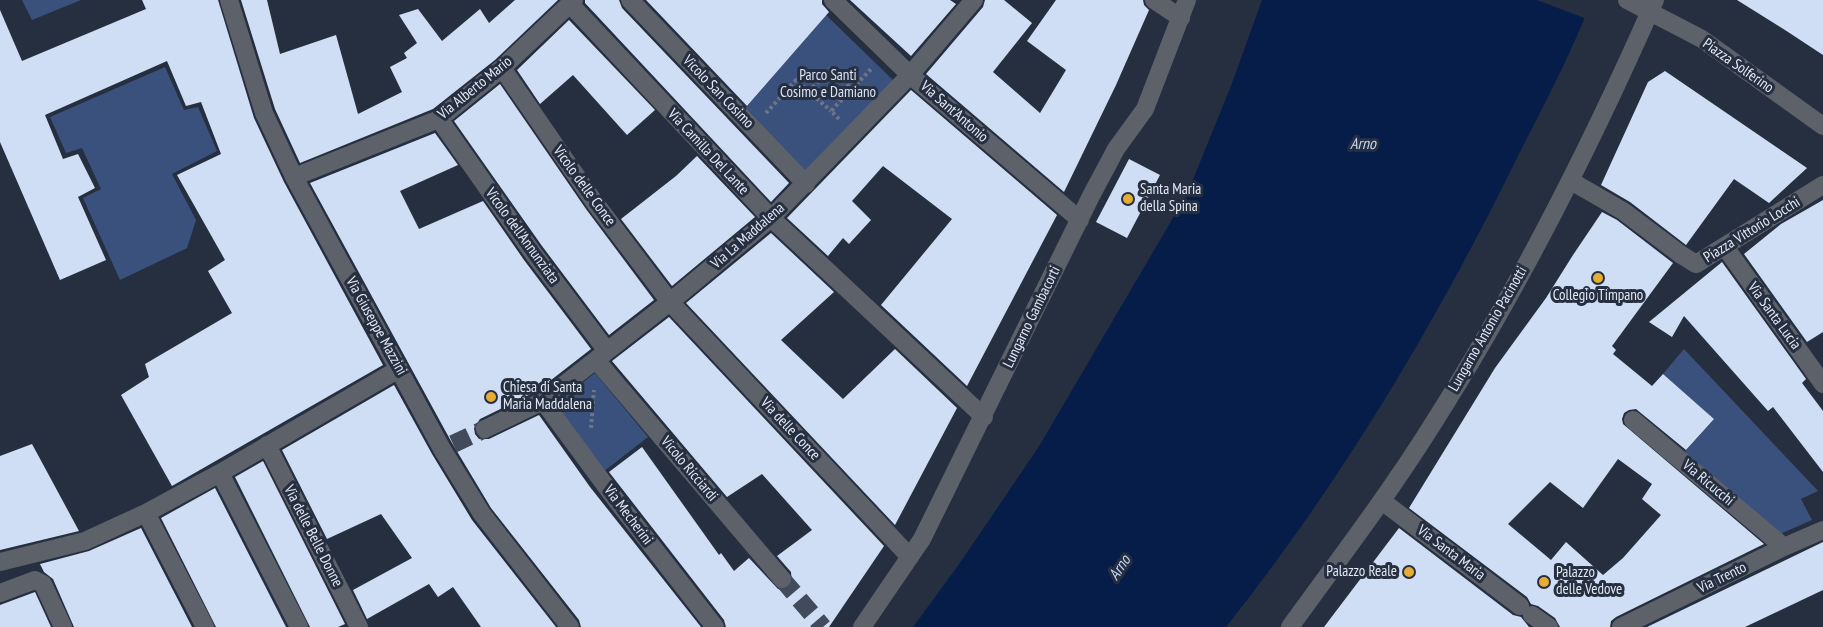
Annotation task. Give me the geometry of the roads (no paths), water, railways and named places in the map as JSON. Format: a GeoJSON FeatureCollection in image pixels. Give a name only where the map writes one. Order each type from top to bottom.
{"type":"FeatureCollection","features":[{"type":"Feature","properties":{"kind":"street","name":"Via Giuseppe Mazzini"},"geometry":{"type":"LineString","coordinates":[[229,0],[264,113],[294,177],[399,369],[447,447],[482,514],[570,627]]}},
{"type":"Feature","properties":{"kind":"street","name":"Vicolo San Cosimo"},"geometry":{"type":"LineString","coordinates":[[630,0],[806,184]]}},
{"type":"Feature","properties":{"kind":"street","name":"Via Sant'Antonio"},"geometry":{"type":"LineString","coordinates":[[833,0],[910,75],[1080,220]]}},
{"type":"Feature","properties":{"kind":"street","name":"Via La Maddalena"},"geometry":{"type":"LineString","coordinates":[[485,429],[543,401],[670,302],[771,218],[910,75],[974,0]]}},
{"type":"Feature","properties":{"kind":"street"},"geometry":{"type":"LineString","coordinates":[[1154,0],[1181,18]]}},
{"type":"Feature","properties":{"kind":"street","name":"Lungarno Gambacorti"},"geometry":{"type":"LineString","coordinates":[[862,627],[922,539],[1116,149],[1145,109],[1187,0]]}},
{"type":"Feature","properties":{"kind":"street","name":"Piazza Solferino"},"geometry":{"type":"LineString","coordinates":[[1627,0],[1653,6],[1823,126]]}},
{"type":"Feature","properties":{"kind":"street","name":"Via Alberto Mario"},"geometry":{"type":"LineString","coordinates":[[294,177],[439,119],[502,69],[572,2]]}},
{"type":"Feature","properties":{"kind":"street","name":"Via Camilla Del Lante"},"geometry":{"type":"LineString","coordinates":[[572,2],[771,218],[984,417]]}},
{"type":"Feature","properties":{"kind":"street","name":"Lungarno Antonio Pacinotti"},"geometry":{"type":"LineString","coordinates":[[1290,627],[1382,501],[1430,429],[1481,344],[1571,181],[1653,6]]}},
{"type":"Feature","properties":{"kind":"street","name":"Vicolo delle Conce"},"geometry":{"type":"LineString","coordinates":[[502,69],[595,203],[670,302]]}},
{"type":"Feature","properties":{"kind":"street","name":"Vicolo dell'Annunziata"},"geometry":{"type":"LineString","coordinates":[[439,119],[602,355]]}},
{"type":"Feature","properties":{"kind":"street","name":"Piazza Vittorio Locchi"},"geometry":{"type":"LineString","coordinates":[[1571,181],[1623,211],[1680,255],[1696,264],[1823,185]]}},
{"type":"Feature","properties":{"kind":"street","name":"Via Santa Lucia"},"geometry":{"type":"LineString","coordinates":[[1725,247],[1823,384]]}},
{"type":"Feature","properties":{"kind":"street","name":"Via delle Conce"},"geometry":{"type":"LineString","coordinates":[[670,302],[910,557]]}},
{"type":"Feature","properties":{"kind":"street","name":"Vicolo Ricciardi"},"geometry":{"type":"LineString","coordinates":[[602,355],[782,579]]}},
{"type":"Feature","properties":{"kind":"street"},"geometry":{"type":"LineString","coordinates":[[0,562],[85,541],[146,513],[220,473],[399,369]]}},
{"type":"Feature","properties":{"kind":"street","name":"Via Mecherini"},"geometry":{"type":"LineString","coordinates":[[543,401],[715,627]]}},
{"type":"Feature","properties":{"kind":"street","name":"Via Ricucchi"},"geometry":{"type":"LineString","coordinates":[[1633,420],[1784,547]]}},
{"type":"Feature","properties":{"kind":"street","name":"Via delle Belle Donne"},"geometry":{"type":"LineString","coordinates":[[267,445],[358,627]]}},
{"type":"Feature","properties":{"kind":"street"},"geometry":{"type":"LineString","coordinates":[[220,473],[299,627]]}},
{"type":"Feature","properties":{"kind":"street","name":"Via Santa Maria"},"geometry":{"type":"LineString","coordinates":[[1382,501],[1538,620]]}},
{"type":"Feature","properties":{"kind":"street"},"geometry":{"type":"LineString","coordinates":[[146,513],[205,627]]}},
{"type":"Feature","properties":{"kind":"street","name":"Via Trento"},"geometry":{"type":"LineString","coordinates":[[1621,627],[1823,530]]}},
{"type":"Feature","properties":{"kind":"street"},"geometry":{"type":"LineString","coordinates":[[0,593],[35,580],[43,584],[63,627]]}},
{"type":"Feature","properties":{"kind":"water","name":"Arno"},"geometry":{"type":"Polygon","coordinates":[[[1262,0],[1592,0],[1547,98],[1487,217],[1421,339],[1385,399],[1308,516],[1226,627],[913,627],[1038,448],[1187,194],[1231,86],[1262,0]]]}},
{"type":"Feature","properties":{"kind":"tunnel"},"geometry":{"type":"LineString","coordinates":[[453,444],[485,429]]}},
{"type":"Feature","properties":{"kind":"tunnel"},"geometry":{"type":"LineString","coordinates":[[782,579],[823,627]]}},
{"type":"Feature","properties":{"kind":"place","name":"Santa Maria della Spina"},"geometry":{"type":"Point","coordinates":[1128,199]}},
{"type":"Feature","properties":{"kind":"place","name":"Collegio Timpano"},"geometry":{"type":"Point","coordinates":[1598,278]}},
{"type":"Feature","properties":{"kind":"place","name":"Chiesa di Santa Maria Maddalena"},"geometry":{"type":"Point","coordinates":[491,397]}},
{"type":"Feature","properties":{"kind":"place","name":"Palazzo Reale"},"geometry":{"type":"Point","coordinates":[1409,572]}},
{"type":"Feature","properties":{"kind":"place","name":"Palazzo delle Vedove"},"geometry":{"type":"Point","coordinates":[1544,582]}},
{"type":"Feature","properties":{"kind":"park label","name":"Parco Santi Cosimo e Damiano"},"geometry":{"type":"Point","coordinates":[828,84]}}]}
